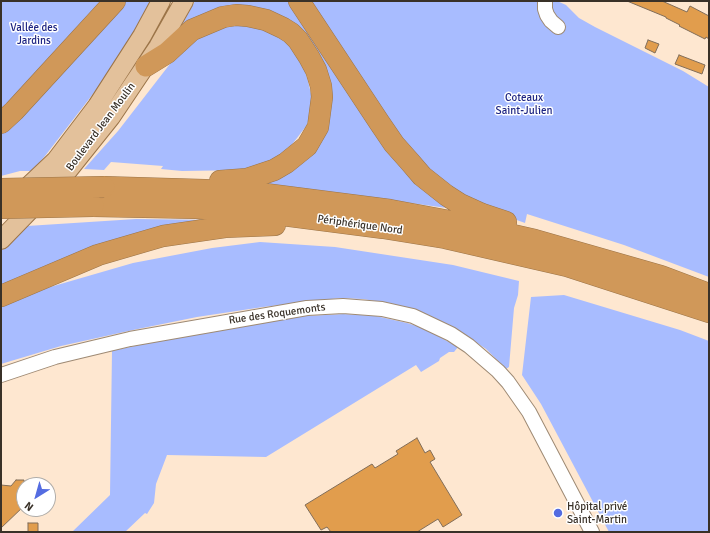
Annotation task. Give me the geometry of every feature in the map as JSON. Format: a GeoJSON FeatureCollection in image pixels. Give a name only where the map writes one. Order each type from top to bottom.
{"type":"FeatureCollection","features":[{"type":"Feature","properties":{"kind":"highway"},"geometry":{"type":"LineString","coordinates":[[1,123],[14,111],[115,1]]}},
{"type":"Feature","properties":{"kind":"highway"},"geometry":{"type":"LineString","coordinates":[[299,1],[390,139],[422,176],[460,204],[510,224],[535,240]]}},
{"type":"Feature","properties":{"kind":"highway"},"geometry":{"type":"LineString","coordinates":[[146,66],[167,52],[192,30],[218,19],[248,16],[266,20],[291,33],[298,40],[316,70],[321,86],[322,97],[320,114],[318,127],[307,146],[286,163],[274,170],[247,179],[205,181],[187,190]]}},
{"type":"Feature","properties":{"kind":"highway","name":"Périphérique Nord"},"geometry":{"type":"LineString","coordinates":[[1,189],[104,187],[265,194],[390,210],[460,223],[535,240],[661,276],[709,294]]}},
{"type":"Feature","properties":{"kind":"highway","name":"Périphérique Nord"},"geometry":{"type":"LineString","coordinates":[[1,208],[93,206],[196,208],[259,212],[303,217],[445,238],[567,266],[709,312]]}},
{"type":"Feature","properties":{"kind":"highway"},"geometry":{"type":"LineString","coordinates":[[1,296],[71,265],[128,245],[163,236],[224,227],[284,226],[303,217]]}},
{"type":"Feature","properties":{"kind":"main road","name":"Boulevard Jean Moulin"},"geometry":{"type":"LineString","coordinates":[[1,213],[56,160],[101,100],[142,36],[161,1]]}},
{"type":"Feature","properties":{"kind":"main road","name":"Boulevard Jean Moulin"},"geometry":{"type":"LineString","coordinates":[[1,240],[67,172],[111,117],[146,66],[184,1]]}},
{"type":"Feature","properties":{"kind":"street"},"geometry":{"type":"LineString","coordinates":[[545,1],[545,9],[551,21],[558,27]]}},
{"type":"Feature","properties":{"kind":"street","name":"Rue des Roquemonts"},"geometry":{"type":"LineString","coordinates":[[1,374],[55,357],[130,339],[307,308],[343,306],[382,309],[412,316],[452,334],[469,346],[498,371],[508,382],[529,412],[592,532]]}},
{"type":"Feature","properties":{"kind":"green space","name":"Vallée des Jardins"},"geometry":{"type":"Polygon","coordinates":[[[1,1],[109,1],[1,116],[1,1]]]}},
{"type":"Feature","properties":{"kind":"green space"},"geometry":{"type":"Polygon","coordinates":[[[122,1],[153,1],[113,68],[32,171],[20,171],[1,176],[1,128],[122,1]]]}},
{"type":"Feature","properties":{"kind":"green space"},"geometry":{"type":"Polygon","coordinates":[[[195,1],[290,1],[449,206],[447,208],[262,183],[328,105],[272,16],[177,34],[195,1]]]}},
{"type":"Feature","properties":{"kind":"green space","name":"Coteaux Saint-Julien"},"geometry":{"type":"Polygon","coordinates":[[[307,1],[557,1],[566,5],[579,18],[683,71],[709,87],[709,277],[624,245],[527,214],[525,223],[481,207],[464,198],[416,159],[307,1]]]}},
{"type":"Feature","properties":{"kind":"green space"},"geometry":{"type":"Polygon","coordinates":[[[237,24],[267,30],[290,45],[302,62],[312,98],[311,111],[307,125],[287,151],[273,160],[248,170],[182,171],[161,169],[163,166],[111,162],[104,170],[84,169],[118,131],[180,51],[208,32],[237,24]]]}},
{"type":"Feature","properties":{"kind":"green space"},"geometry":{"type":"Polygon","coordinates":[[[136,219],[220,220],[1,289],[1,251],[27,226],[136,219]]]}},
{"type":"Feature","properties":{"kind":"green space"},"geometry":{"type":"Polygon","coordinates":[[[260,242],[335,247],[453,265],[519,281],[518,295],[514,308],[509,367],[506,369],[486,349],[459,331],[413,309],[389,303],[362,299],[340,298],[263,307],[197,317],[61,346],[1,364],[1,306],[33,292],[133,263],[212,248],[260,242]]]}},
{"type":"Feature","properties":{"kind":"green space"},"geometry":{"type":"Polygon","coordinates":[[[564,295],[680,330],[709,341],[709,532],[609,532],[541,404],[522,375],[531,297],[564,295]]]}},
{"type":"Feature","properties":{"kind":"green space"},"geometry":{"type":"Polygon","coordinates":[[[343,314],[376,316],[407,323],[423,328],[458,347],[454,352],[449,352],[440,358],[439,361],[421,372],[416,365],[266,457],[167,455],[156,484],[154,503],[147,514],[145,513],[125,532],[72,532],[110,495],[112,351],[290,317],[343,314]]]}},
{"type":"Feature","properties":{"kind":"building"},"geometry":{"type":"Polygon","coordinates":[[[627,1],[662,1],[687,12],[690,6],[709,16],[709,39],[706,37],[705,39],[679,26],[680,25],[666,17],[627,1]]]}},
{"type":"Feature","properties":{"kind":"building"},"geometry":{"type":"Polygon","coordinates":[[[648,40],[659,44],[655,53],[645,48],[648,40]]]}},
{"type":"Feature","properties":{"kind":"building"},"geometry":{"type":"Polygon","coordinates":[[[679,55],[705,65],[702,74],[675,64],[679,55]]]}},
{"type":"Feature","properties":{"kind":"building"},"geometry":{"type":"Polygon","coordinates":[[[417,438],[425,453],[430,450],[435,459],[430,462],[462,515],[443,527],[438,519],[417,532],[331,532],[327,527],[321,530],[305,505],[372,464],[375,468],[398,454],[396,451],[417,438]]]}},
{"type":"Feature","properties":{"kind":"building"},"geometry":{"type":"Polygon","coordinates":[[[16,480],[16,514],[1,528],[1,485],[11,486],[16,480]]]}},
{"type":"Feature","properties":{"kind":"building"},"geometry":{"type":"Polygon","coordinates":[[[28,523],[38,523],[38,532],[28,532],[28,523]]]}},
{"type":"Feature","properties":{"kind":"place","name":"Hôpital privé Saint-Martin"},"geometry":{"type":"Point","coordinates":[558,513]}}]}
